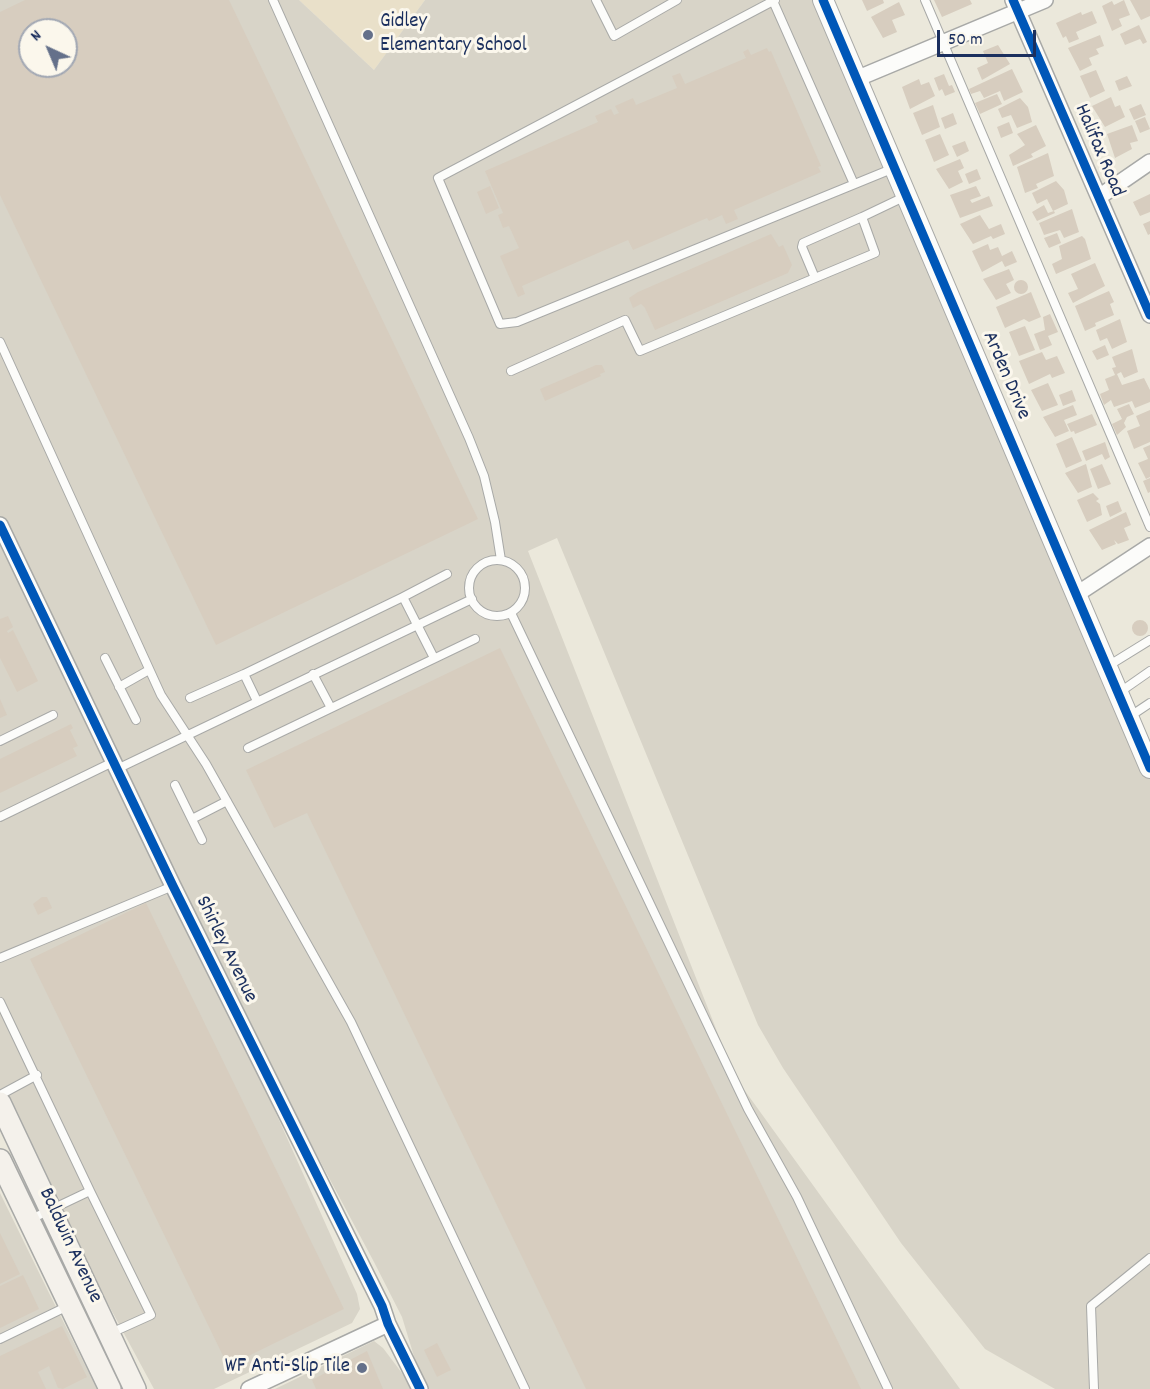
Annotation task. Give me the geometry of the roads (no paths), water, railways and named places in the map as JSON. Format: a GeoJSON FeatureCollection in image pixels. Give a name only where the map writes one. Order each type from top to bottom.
{"type":"FeatureCollection","features":[{"type":"Feature","properties":{"kind":"main road","name":"Baldwin Avenue"},"geometry":{"type":"LineString","coordinates":[[0,1103],[12,1136],[52,1210],[135,1389]]}},
{"type":"Feature","properties":{"kind":"main road","name":"Baldwin Avenue"},"geometry":{"type":"LineString","coordinates":[[3,1173],[29,1220],[110,1389]]}},
{"type":"Feature","properties":{"kind":"street","name":"Arden Drive"},"geometry":{"type":"LineString","coordinates":[[823,0],[908,195],[1150,768]]}},
{"type":"Feature","properties":{"kind":"street"},"geometry":{"type":"LineString","coordinates":[[856,79],[943,44],[1016,6],[1045,0]]}},
{"type":"Feature","properties":{"kind":"street","name":"Halifax Road"},"geometry":{"type":"LineString","coordinates":[[1016,6],[1150,315]]}},
{"type":"Feature","properties":{"kind":"street"},"geometry":{"type":"LineString","coordinates":[[1099,197],[1150,162]]}},
{"type":"Feature","properties":{"kind":"street","name":"Shirley Avenue"},"geometry":{"type":"LineString","coordinates":[[1,531],[173,886],[382,1306],[388,1324],[420,1389]]}},
{"type":"Feature","properties":{"kind":"street"},"geometry":{"type":"LineString","coordinates":[[1077,594],[1150,546]]}},
{"type":"Feature","properties":{"kind":"street"},"geometry":{"type":"LineString","coordinates":[[249,1389],[388,1324]]}},
{"type":"Feature","properties":{"kind":"lane"},"geometry":{"type":"LineString","coordinates":[[273,0],[469,438],[484,476],[501,560]]}},
{"type":"Feature","properties":{"kind":"lane"},"geometry":{"type":"LineString","coordinates":[[596,0],[614,36],[677,0]]}},
{"type":"Feature","properties":{"kind":"lane"},"geometry":{"type":"LineString","coordinates":[[854,184],[774,0],[438,178],[500,324],[517,322],[854,184],[895,167]]}},
{"type":"Feature","properties":{"kind":"lane"},"geometry":{"type":"LineString","coordinates":[[925,0],[1150,527]]}},
{"type":"Feature","properties":{"kind":"lane"},"geometry":{"type":"LineString","coordinates":[[814,278],[802,243],[908,195]]}},
{"type":"Feature","properties":{"kind":"lane"},"geometry":{"type":"LineString","coordinates":[[511,371],[625,320],[640,351],[875,253],[862,217]]}},
{"type":"Feature","properties":{"kind":"lane"},"geometry":{"type":"LineString","coordinates":[[0,342],[161,695],[188,734],[227,801],[351,1022],[525,1389]]}},
{"type":"Feature","properties":{"kind":"lane"},"geometry":{"type":"LineString","coordinates":[[501,560],[518,568],[526,585],[522,603],[511,613],[498,616],[489,615],[480,611],[472,599],[469,586],[476,569],[483,563],[501,560]]}},
{"type":"Feature","properties":{"kind":"lane"},"geometry":{"type":"LineString","coordinates":[[190,698],[403,597],[447,573]]}},
{"type":"Feature","properties":{"kind":"lane"},"geometry":{"type":"LineString","coordinates":[[403,597],[434,658]]}},
{"type":"Feature","properties":{"kind":"lane"},"geometry":{"type":"LineString","coordinates":[[0,817],[188,734],[472,599]]}},
{"type":"Feature","properties":{"kind":"lane"},"geometry":{"type":"LineString","coordinates":[[511,613],[748,1109],[797,1197],[888,1389]]}},
{"type":"Feature","properties":{"kind":"lane"},"geometry":{"type":"LineString","coordinates":[[248,748],[475,639]]}},
{"type":"Feature","properties":{"kind":"lane"},"geometry":{"type":"LineString","coordinates":[[1107,666],[1150,640]]}},
{"type":"Feature","properties":{"kind":"lane"},"geometry":{"type":"LineString","coordinates":[[105,658],[136,720]]}},
{"type":"Feature","properties":{"kind":"lane"},"geometry":{"type":"LineString","coordinates":[[119,687],[149,670]]}},
{"type":"Feature","properties":{"kind":"lane"},"geometry":{"type":"LineString","coordinates":[[1118,693],[1150,671]]}},
{"type":"Feature","properties":{"kind":"lane"},"geometry":{"type":"LineString","coordinates":[[244,674],[257,701]]}},
{"type":"Feature","properties":{"kind":"lane"},"geometry":{"type":"LineString","coordinates":[[313,674],[331,708]]}},
{"type":"Feature","properties":{"kind":"lane"},"geometry":{"type":"LineString","coordinates":[[1129,717],[1150,703]]}},
{"type":"Feature","properties":{"kind":"lane"},"geometry":{"type":"LineString","coordinates":[[0,741],[53,715]]}},
{"type":"Feature","properties":{"kind":"lane"},"geometry":{"type":"LineString","coordinates":[[175,785],[202,840]]}},
{"type":"Feature","properties":{"kind":"lane"},"geometry":{"type":"LineString","coordinates":[[192,819],[227,801]]}},
{"type":"Feature","properties":{"kind":"lane"},"geometry":{"type":"LineString","coordinates":[[0,958],[173,886]]}},
{"type":"Feature","properties":{"kind":"lane"},"geometry":{"type":"LineString","coordinates":[[0,1002],[151,1315],[109,1333]]}},
{"type":"Feature","properties":{"kind":"lane"},"geometry":{"type":"LineString","coordinates":[[0,1095],[37,1076]]}},
{"type":"Feature","properties":{"kind":"lane"},"geometry":{"type":"LineString","coordinates":[[29,1220],[90,1191]]}},
{"type":"Feature","properties":{"kind":"lane"},"geometry":{"type":"LineString","coordinates":[[1094,1389],[1091,1306],[1150,1258]]}},
{"type":"Feature","properties":{"kind":"lane"},"geometry":{"type":"LineString","coordinates":[[0,1339],[70,1305]]}},
{"type":"Feature","properties":{"kind":"place","name":"Gidley Elementary School"},"geometry":{"type":"Point","coordinates":[368,35]}},
{"type":"Feature","properties":{"kind":"place","name":"WF Anti-Slip Tile"},"geometry":{"type":"Point","coordinates":[362,1368]}}]}
